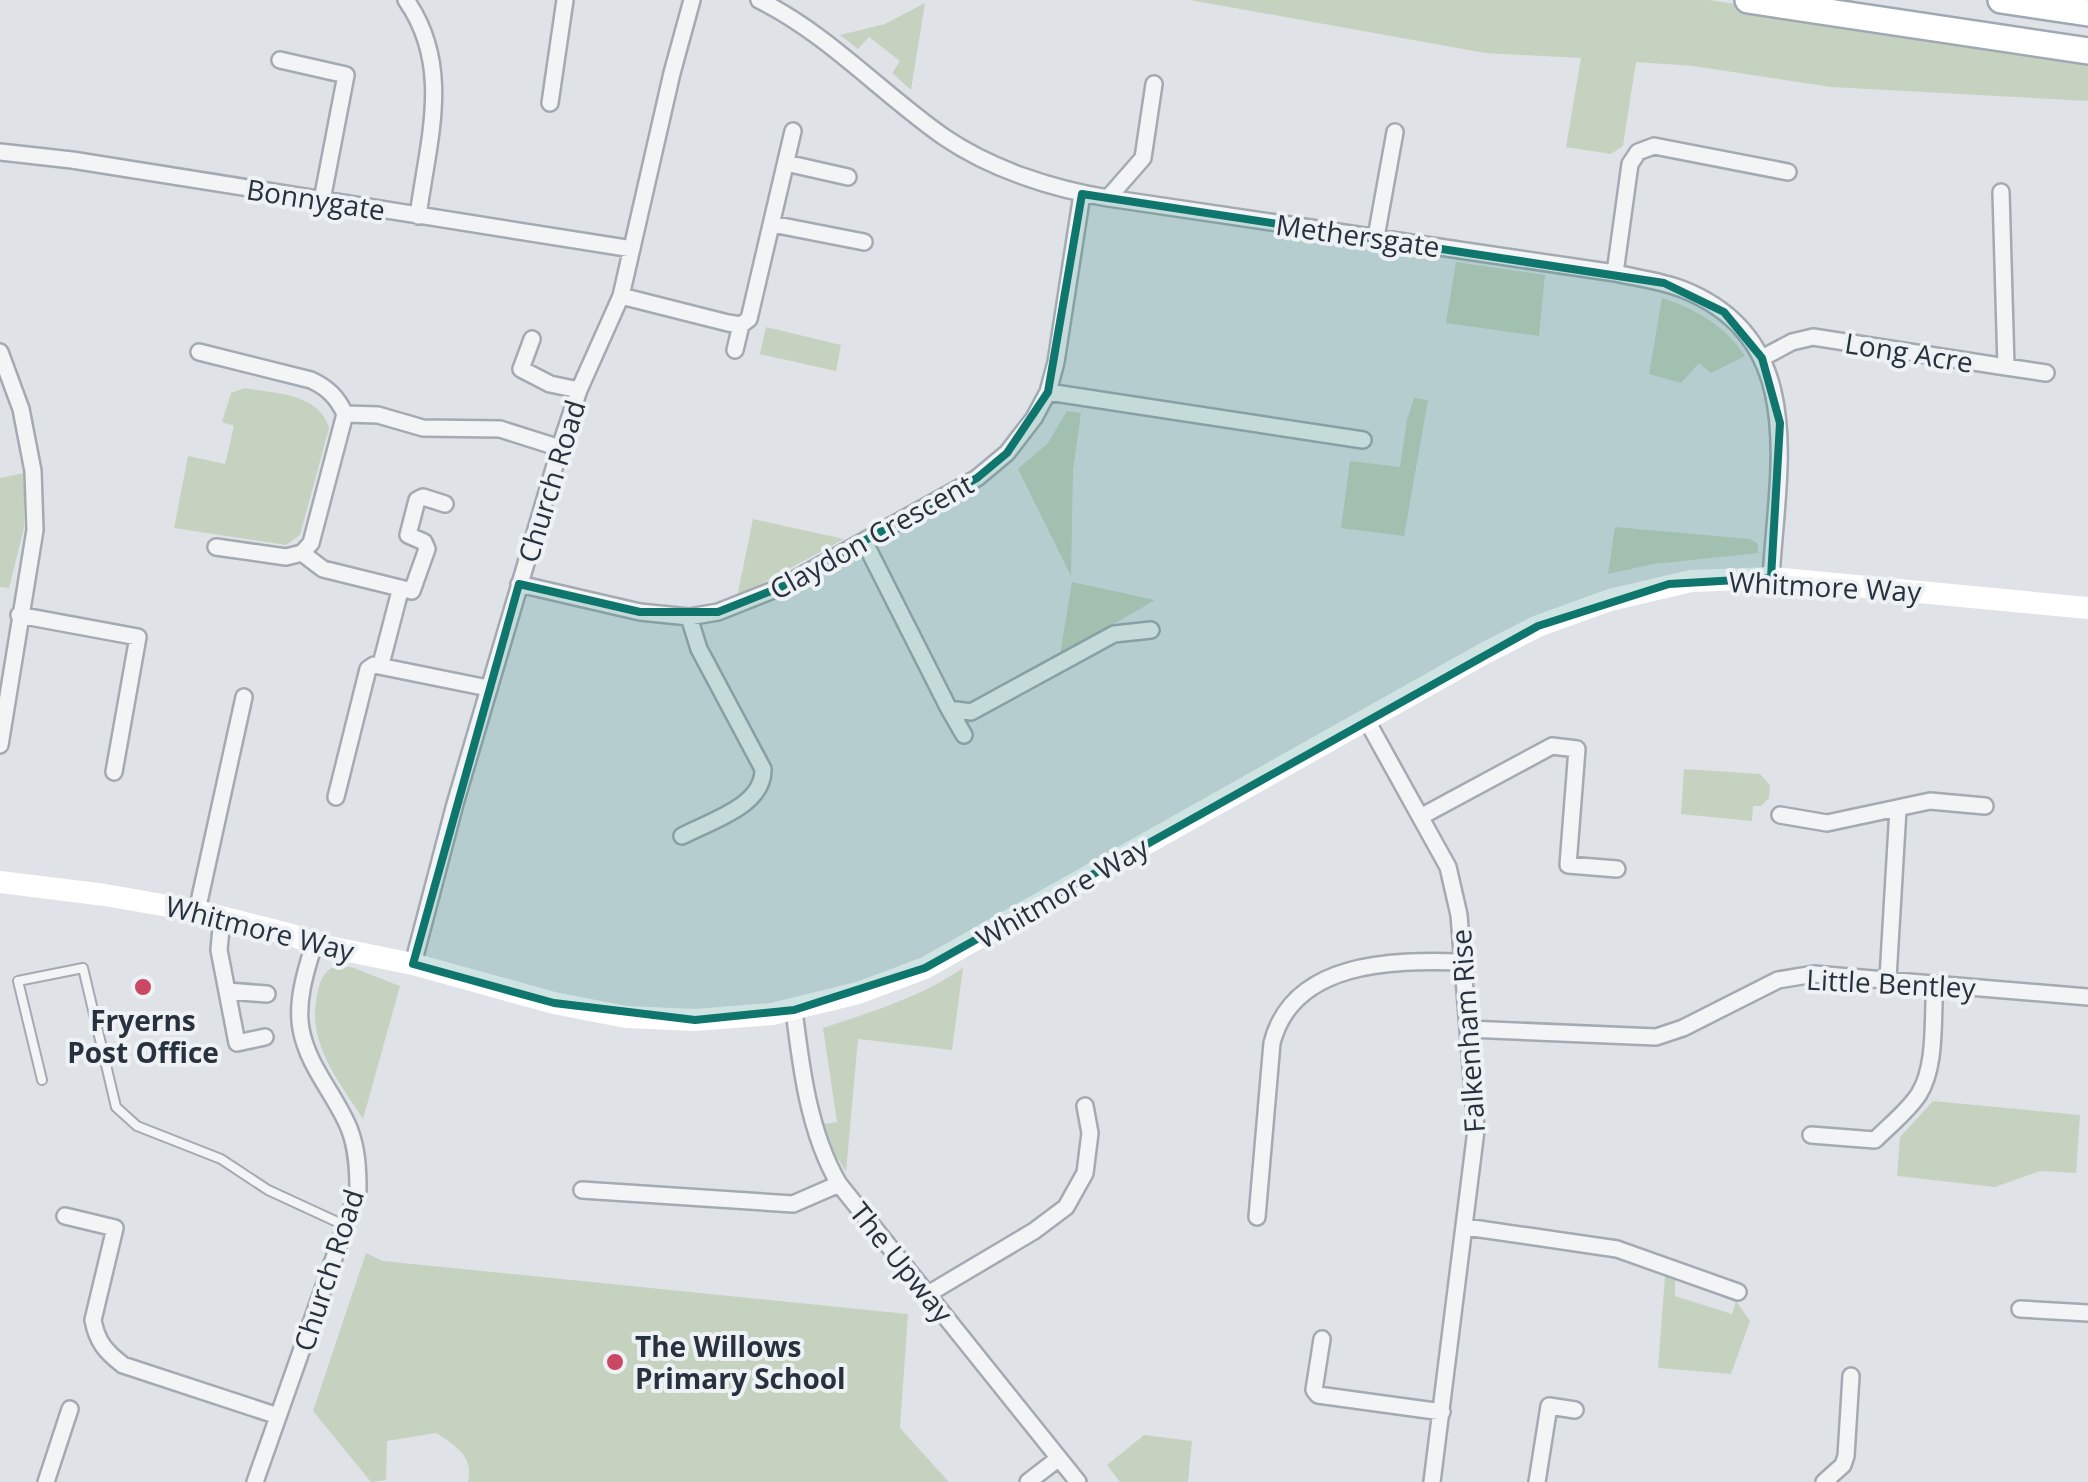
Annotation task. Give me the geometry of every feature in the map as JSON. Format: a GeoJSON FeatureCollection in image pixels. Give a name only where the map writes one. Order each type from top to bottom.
{"type":"FeatureCollection","features":[{"type":"Feature","properties":{"kind":"main road"},"geometry":{"type":"LineString","coordinates":[[1748,0],[2088,50]]}},
{"type":"Feature","properties":{"kind":"main road"},"geometry":{"type":"LineString","coordinates":[[2001,0],[2088,13]]}},
{"type":"Feature","properties":{"kind":"street"},"geometry":{"type":"LineString","coordinates":[[406,0],[424,30],[434,70],[418,216]]}},
{"type":"Feature","properties":{"kind":"street"},"geometry":{"type":"LineString","coordinates":[[550,103],[566,0]]}},
{"type":"Feature","properties":{"kind":"street","name":"Church Road"},"geometry":{"type":"LineString","coordinates":[[413,964],[488,688],[560,448],[579,390],[621,296],[692,0]]}},
{"type":"Feature","properties":{"kind":"street","name":"Methersgate"},"geometry":{"type":"LineString","coordinates":[[759,0],[792,18],[960,148],[1082,194],[1615,273],[1664,283],[1709,302],[1738,324],[1762,358],[1773,384],[1780,423],[1771,578]]}},
{"type":"Feature","properties":{"kind":"street"},"geometry":{"type":"LineString","coordinates":[[280,60],[346,75],[322,200]]}},
{"type":"Feature","properties":{"kind":"street"},"geometry":{"type":"LineString","coordinates":[[1108,198],[1142,158],[1154,84]]}},
{"type":"Feature","properties":{"kind":"street"},"geometry":{"type":"LineString","coordinates":[[735,350],[740,325],[752,314],[793,130]]}},
{"type":"Feature","properties":{"kind":"street"},"geometry":{"type":"LineString","coordinates":[[1376,237],[1395,132]]}},
{"type":"Feature","properties":{"kind":"street"},"geometry":{"type":"LineString","coordinates":[[1615,273],[1630,164],[1633,156],[1645,148],[1654,146],[1788,172]]}},
{"type":"Feature","properties":{"kind":"street","name":"Bonnygate"},"geometry":{"type":"LineString","coordinates":[[0,152],[72,160],[632,249]]}},
{"type":"Feature","properties":{"kind":"street"},"geometry":{"type":"LineString","coordinates":[[786,163],[848,177]]}},
{"type":"Feature","properties":{"kind":"street","name":"Long Acre"},"geometry":{"type":"LineString","coordinates":[[1762,358],[1802,338],[1813,337],[2006,367],[2001,192]]}},
{"type":"Feature","properties":{"kind":"street","name":"Claydon Crescent"},"geometry":{"type":"LineString","coordinates":[[519,584],[640,612],[688,617],[749,602],[977,478],[1007,452],[1034,418],[1048,392],[1082,194]]}},
{"type":"Feature","properties":{"kind":"street"},"geometry":{"type":"LineString","coordinates":[[772,224],[864,242]]}},
{"type":"Feature","properties":{"kind":"street"},"geometry":{"type":"LineString","coordinates":[[621,296],[740,325]]}},
{"type":"Feature","properties":{"kind":"street"},"geometry":{"type":"LineString","coordinates":[[532,339],[521,369],[550,384],[579,390]]}},
{"type":"Feature","properties":{"kind":"street"},"geometry":{"type":"LineString","coordinates":[[0,352],[21,409],[33,471],[36,530],[3,706],[0,745]]}},
{"type":"Feature","properties":{"kind":"street"},"geometry":{"type":"LineString","coordinates":[[200,352],[310,380],[326,388],[346,414],[311,543],[302,554],[286,557],[216,548]]}},
{"type":"Feature","properties":{"kind":"street"},"geometry":{"type":"LineString","coordinates":[[2006,367],[2046,373]]}},
{"type":"Feature","properties":{"kind":"street"},"geometry":{"type":"LineString","coordinates":[[1048,392],[1364,440]]}},
{"type":"Feature","properties":{"kind":"street"},"geometry":{"type":"LineString","coordinates":[[346,414],[378,415],[423,428],[515,431],[560,448]]}},
{"type":"Feature","properties":{"kind":"street"},"geometry":{"type":"LineString","coordinates":[[302,554],[323,570],[408,593],[415,589],[427,549],[424,542],[408,536],[417,500],[444,504]]}},
{"type":"Feature","properties":{"kind":"street"},"geometry":{"type":"LineString","coordinates":[[864,541],[964,734]]}},
{"type":"Feature","properties":{"kind":"street","name":"Whitmore Way"},"geometry":{"type":"LineString","coordinates":[[0,882],[197,911],[314,944],[413,964],[554,1003],[626,1017],[712,1020],[794,1010],[858,993],[940,960],[1538,626],[1610,600],[1690,580],[1771,578],[2088,608]]}},
{"type":"Feature","properties":{"kind":"street"},"geometry":{"type":"LineString","coordinates":[[381,664],[400,590]]}},
{"type":"Feature","properties":{"kind":"street"},"geometry":{"type":"LineString","coordinates":[[19,614],[138,636],[114,772]]}},
{"type":"Feature","properties":{"kind":"street"},"geometry":{"type":"LineString","coordinates":[[682,836],[750,800],[763,780],[763,770],[699,649],[688,617]]}},
{"type":"Feature","properties":{"kind":"street"},"geometry":{"type":"LineString","coordinates":[[950,709],[971,712],[1114,634],[1151,630]]}},
{"type":"Feature","properties":{"kind":"street"},"geometry":{"type":"LineString","coordinates":[[336,797],[368,669],[381,664],[488,688]]}},
{"type":"Feature","properties":{"kind":"street"},"geometry":{"type":"LineString","coordinates":[[197,911],[244,697]]}},
{"type":"Feature","properties":{"kind":"street","name":"Falkenham Rise"},"geometry":{"type":"LineString","coordinates":[[1366,720],[1448,867],[1456,892],[1468,1029],[1476,1130],[1432,1482]]}},
{"type":"Feature","properties":{"kind":"street"},"geometry":{"type":"LineString","coordinates":[[1422,816],[1552,746],[1578,750],[1568,865],[1617,870]]}},
{"type":"Feature","properties":{"kind":"street"},"geometry":{"type":"LineString","coordinates":[[1780,816],[1828,823],[1930,801],[1985,806]]}},
{"type":"Feature","properties":{"kind":"street"},"geometry":{"type":"LineString","coordinates":[[1888,978],[1898,810]]}},
{"type":"Feature","properties":{"kind":"street"},"geometry":{"type":"LineString","coordinates":[[222,917],[218,950],[238,1043],[265,1037]]}},
{"type":"Feature","properties":{"kind":"street","name":"Church Road"},"geometry":{"type":"LineString","coordinates":[[255,1482],[358,1190],[356,1153],[348,1126],[317,1072],[300,1026],[302,989],[314,944]]}},
{"type":"Feature","properties":{"kind":"street"},"geometry":{"type":"LineString","coordinates":[[1257,1218],[1272,1043],[1278,1021],[1294,1000],[1317,984],[1349,971],[1410,961],[1462,962]]}},
{"type":"Feature","properties":{"kind":"street","name":"Little Bentley"},"geometry":{"type":"LineString","coordinates":[[1468,1029],[1656,1037],[1683,1028],[1778,980],[1814,974],[2088,997]]}},
{"type":"Feature","properties":{"kind":"street"},"geometry":{"type":"LineString","coordinates":[[1811,1134],[1875,1140],[1910,1106],[1928,1072],[1934,984]]}},
{"type":"Feature","properties":{"kind":"street"},"geometry":{"type":"LineString","coordinates":[[228,992],[266,994]]}},
{"type":"Feature","properties":{"kind":"street","name":"The Upway"},"geometry":{"type":"LineString","coordinates":[[794,1010],[817,1134],[826,1161],[840,1184],[1078,1482]]}},
{"type":"Feature","properties":{"kind":"street"},"geometry":{"type":"LineString","coordinates":[[928,1294],[1034,1231],[1066,1206],[1085,1173],[1090,1133],[1085,1106]]}},
{"type":"Feature","properties":{"kind":"street"},"geometry":{"type":"LineString","coordinates":[[582,1190],[792,1204],[840,1184]]}},
{"type":"Feature","properties":{"kind":"street"},"geometry":{"type":"LineString","coordinates":[[65,1216],[115,1228],[94,1320],[105,1352],[122,1366],[278,1416]]}},
{"type":"Feature","properties":{"kind":"street"},"geometry":{"type":"LineString","coordinates":[[1466,1227],[1617,1249],[1738,1292]]}},
{"type":"Feature","properties":{"kind":"street"},"geometry":{"type":"LineString","coordinates":[[2020,1309],[2088,1313]]}},
{"type":"Feature","properties":{"kind":"street"},"geometry":{"type":"LineString","coordinates":[[1322,1340],[1314,1390],[1318,1395],[1442,1412]]}},
{"type":"Feature","properties":{"kind":"street"},"geometry":{"type":"LineString","coordinates":[[1824,1482],[1834,1476],[1846,1456],[1852,1376]]}},
{"type":"Feature","properties":{"kind":"street"},"geometry":{"type":"LineString","coordinates":[[1537,1482],[1549,1406],[1576,1410]]}},
{"type":"Feature","properties":{"kind":"street"},"geometry":{"type":"LineString","coordinates":[[46,1482],[70,1409]]}},
{"type":"Feature","properties":{"kind":"street"},"geometry":{"type":"LineString","coordinates":[[1028,1482],[1058,1458]]}},
{"type":"Feature","properties":{"kind":"lane"},"geometry":{"type":"LineString","coordinates":[[42,1080],[18,981],[82,968],[116,1106],[124,1117],[137,1126],[221,1159],[268,1190],[346,1226]]}},
{"type":"Feature","properties":{"kind":"highlighted area"},"geometry":{"type":"Polygon","coordinates":[[[1082,194],[1664,283],[1724,312],[1762,358],[1780,423],[1771,578],[1669,584],[1538,626],[925,968],[794,1010],[695,1020],[554,1003],[413,964],[519,584],[640,612],[718,612],[781,587],[977,478],[1007,453],[1048,392],[1082,194]]]}},
{"type":"Feature","properties":{"kind":"green space"},"geometry":{"type":"Polygon","coordinates":[[[1190,0],[1709,0],[2088,57],[2088,101],[1831,87],[1693,66],[1636,62],[1623,146],[1611,154],[1566,147],[1581,58],[1485,53],[1190,0]]]}},
{"type":"Feature","properties":{"kind":"green space"},"geometry":{"type":"Polygon","coordinates":[[[925,3],[911,90],[892,73],[900,61],[869,37],[858,49],[840,35],[885,24],[925,3]]]}},
{"type":"Feature","properties":{"kind":"green space"},"geometry":{"type":"Polygon","coordinates":[[[1456,262],[1545,275],[1539,336],[1446,323],[1456,262]]]}},
{"type":"Feature","properties":{"kind":"green space"},"geometry":{"type":"Polygon","coordinates":[[[1662,298],[1709,320],[1745,356],[1711,373],[1699,363],[1681,383],[1649,374],[1662,298]]]}},
{"type":"Feature","properties":{"kind":"green space"},"geometry":{"type":"Polygon","coordinates":[[[766,327],[841,345],[836,371],[760,354],[766,327]]]}},
{"type":"Feature","properties":{"kind":"green space"},"geometry":{"type":"Polygon","coordinates":[[[245,388],[306,402],[324,416],[329,428],[300,535],[286,545],[174,528],[188,456],[225,464],[234,426],[222,422],[231,393],[245,388]]]}},
{"type":"Feature","properties":{"kind":"green space"},"geometry":{"type":"Polygon","coordinates":[[[1414,398],[1428,400],[1404,536],[1341,528],[1350,461],[1400,467],[1414,398]]]}},
{"type":"Feature","properties":{"kind":"green space"},"geometry":{"type":"Polygon","coordinates":[[[1067,411],[1081,413],[1073,470],[1071,576],[1018,469],[1048,443],[1067,411]]]}},
{"type":"Feature","properties":{"kind":"green space"},"geometry":{"type":"Polygon","coordinates":[[[24,473],[24,528],[9,588],[0,587],[0,478],[24,473]]]}},
{"type":"Feature","properties":{"kind":"green space"},"geometry":{"type":"Polygon","coordinates":[[[753,519],[844,539],[737,597],[753,519]]]}},
{"type":"Feature","properties":{"kind":"green space"},"geometry":{"type":"Polygon","coordinates":[[[1615,527],[1750,539],[1758,544],[1758,553],[1653,564],[1608,574],[1615,527]]]}},
{"type":"Feature","properties":{"kind":"green space"},"geometry":{"type":"Polygon","coordinates":[[[1072,582],[1155,600],[1060,655],[1072,582]]]}},
{"type":"Feature","properties":{"kind":"green space"},"geometry":{"type":"Polygon","coordinates":[[[1684,769],[1760,774],[1770,785],[1769,798],[1761,806],[1753,806],[1752,821],[1681,814],[1684,769]]]}},
{"type":"Feature","properties":{"kind":"green space"},"geometry":{"type":"Polygon","coordinates":[[[333,967],[351,967],[400,986],[363,1119],[336,1078],[317,1033],[318,990],[333,967]]]}},
{"type":"Feature","properties":{"kind":"green space"},"geometry":{"type":"Polygon","coordinates":[[[963,968],[952,1050],[858,1039],[846,1172],[824,1124],[837,1122],[823,1028],[913,996],[963,968]]]}},
{"type":"Feature","properties":{"kind":"green space"},"geometry":{"type":"Polygon","coordinates":[[[1933,1101],[2080,1115],[2076,1173],[2040,1171],[1995,1187],[1897,1176],[1900,1137],[1933,1101]]]}},
{"type":"Feature","properties":{"kind":"green space","name":"The Willows Primary School"},"geometry":{"type":"Polygon","coordinates":[[[366,1253],[383,1261],[908,1314],[900,1428],[949,1482],[468,1482],[466,1458],[436,1433],[387,1441],[386,1480],[371,1482],[313,1411],[366,1253]]]}},
{"type":"Feature","properties":{"kind":"green space"},"geometry":{"type":"Polygon","coordinates":[[[1665,1276],[1675,1279],[1675,1296],[1732,1314],[1736,1301],[1750,1321],[1731,1374],[1658,1368],[1665,1276]]]}},
{"type":"Feature","properties":{"kind":"green space"},"geometry":{"type":"Polygon","coordinates":[[[1144,1435],[1192,1441],[1188,1482],[1120,1482],[1107,1465],[1144,1435]]]}},
{"type":"Feature","properties":{"kind":"place","name":"Fryerns Post Office"},"geometry":{"type":"Point","coordinates":[143,987]}},
{"type":"Feature","properties":{"kind":"place","name":"The Willows Primary School"},"geometry":{"type":"Point","coordinates":[615,1362]}}]}
